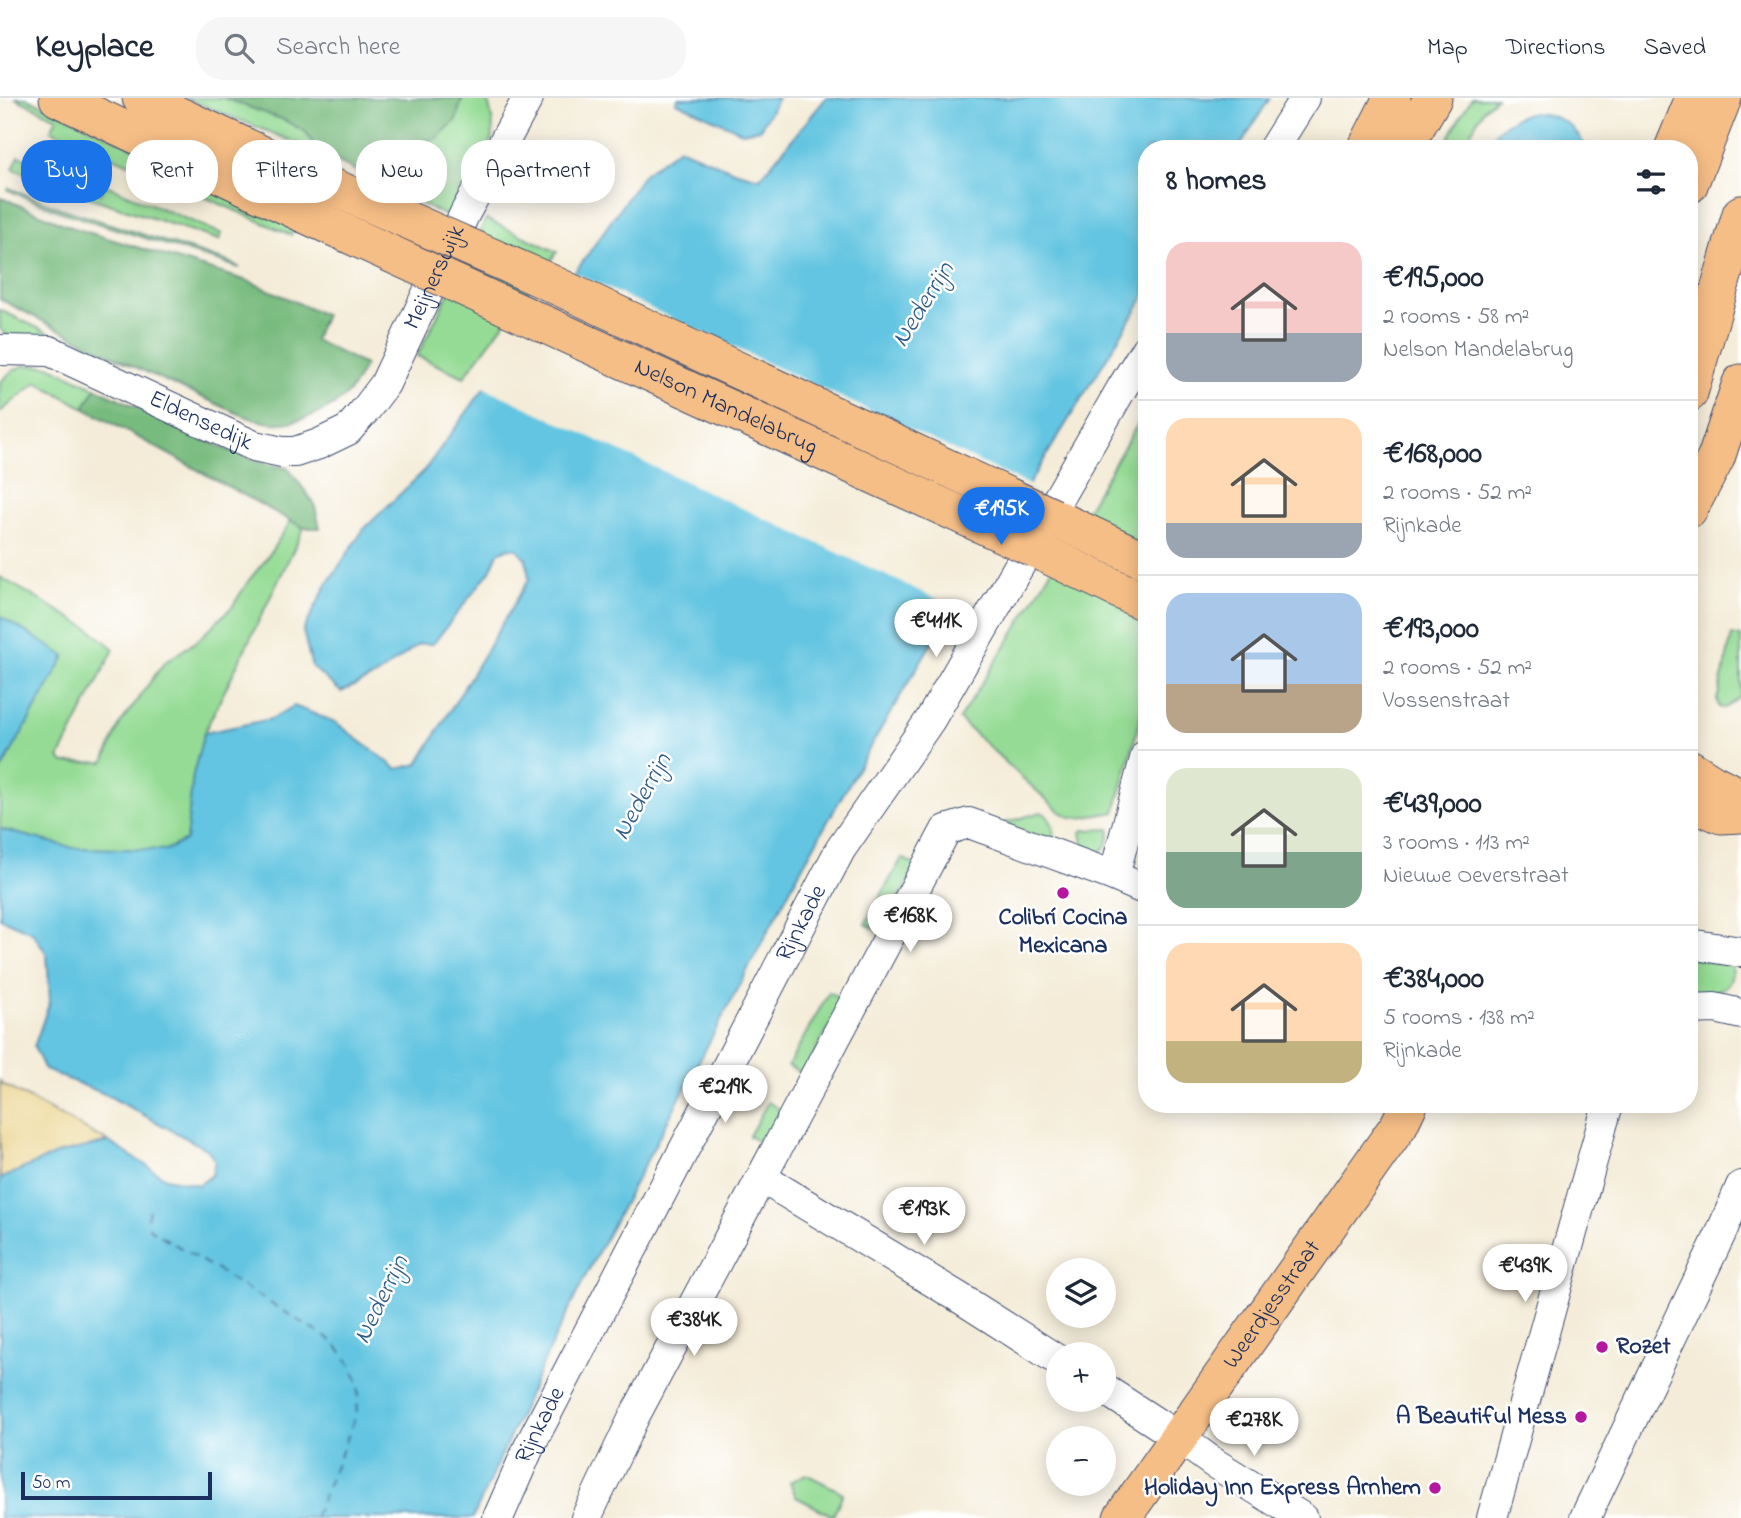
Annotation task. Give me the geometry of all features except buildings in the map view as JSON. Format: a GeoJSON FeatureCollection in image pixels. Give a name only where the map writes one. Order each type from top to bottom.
{"type":"FeatureCollection","features":[{"type":"Feature","properties":{"kind":"main road","name":"Nelson Mandelabrug"},"geometry":{"type":"LineString","coordinates":[[58,98],[304,214],[1035,548],[1138,599]]}},
{"type":"Feature","properties":{"kind":"main road","name":"Nelson Mandelabrug"},"geometry":{"type":"LineString","coordinates":[[141,98],[319,181],[557,286],[1138,557]]}},
{"type":"Feature","properties":{"kind":"main road"},"geometry":{"type":"LineString","coordinates":[[1371,140],[1392,98]]}},
{"type":"Feature","properties":{"kind":"main road"},"geometry":{"type":"LineString","coordinates":[[1408,140],[1433,98]]}},
{"type":"Feature","properties":{"kind":"main road"},"geometry":{"type":"LineString","coordinates":[[1677,140],[1695,98]]}},
{"type":"Feature","properties":{"kind":"main road"},"geometry":{"type":"LineString","coordinates":[[1698,162],[1723,98]]}},
{"type":"Feature","properties":{"kind":"main road"},"geometry":{"type":"LineString","coordinates":[[1698,362],[1741,214]]}},
{"type":"Feature","properties":{"kind":"main road"},"geometry":{"type":"LineString","coordinates":[[1698,492],[1716,458],[1741,383]]}},
{"type":"Feature","properties":{"kind":"main road"},"geometry":{"type":"LineString","coordinates":[[1698,774],[1741,797]]}},
{"type":"Feature","properties":{"kind":"main road"},"geometry":{"type":"LineString","coordinates":[[1698,805],[1721,815],[1741,814]]}},
{"type":"Feature","properties":{"kind":"main road","name":"Weerdjesstraat"},"geometry":{"type":"LineString","coordinates":[[1122,1518],[1410,1113]]}},
{"type":"Feature","properties":{"kind":"street","name":"Meijnerswijk"},"geometry":{"type":"LineString","coordinates":[[385,384],[465,213],[528,98]]}},
{"type":"Feature","properties":{"kind":"street"},"geometry":{"type":"LineString","coordinates":[[1279,140],[1305,98]]}},
{"type":"Feature","properties":{"kind":"street","name":"Eldensedijk"},"geometry":{"type":"LineString","coordinates":[[0,350],[50,351],[254,446],[282,452],[295,452],[319,444],[348,430],[385,384]]}},
{"type":"Feature","properties":{"kind":"street","name":"Rijnkade"},"geometry":{"type":"LineString","coordinates":[[498,1518],[529,1447],[840,850],[930,720],[1138,362]]}},
{"type":"Feature","properties":{"kind":"street"},"geometry":{"type":"LineString","coordinates":[[1114,876],[1138,785]]}},
{"type":"Feature","properties":{"kind":"street"},"geometry":{"type":"LineString","coordinates":[[586,1518],[634,1417],[946,831],[969,822],[1138,886]]}},
{"type":"Feature","properties":{"kind":"street"},"geometry":{"type":"LineString","coordinates":[[1698,945],[1741,952]]}},
{"type":"Feature","properties":{"kind":"street"},"geometry":{"type":"LineString","coordinates":[[1698,1009],[1715,1008],[1741,1014]]}},
{"type":"Feature","properties":{"kind":"street"},"geometry":{"type":"LineString","coordinates":[[1492,1518],[1605,1113]]}},
{"type":"Feature","properties":{"kind":"street"},"geometry":{"type":"LineString","coordinates":[[762,1178],[1046,1353]]}},
{"type":"Feature","properties":{"kind":"street"},"geometry":{"type":"LineString","coordinates":[[1585,1518],[1741,1186]]}},
{"type":"Feature","properties":{"kind":"street"},"geometry":{"type":"LineString","coordinates":[[1116,1397],[1214,1463],[1303,1518]]}},
{"type":"Feature","properties":{"kind":"green space"},"geometry":{"type":"Polygon","coordinates":[[[15,98],[27,98],[126,144],[126,163],[112,157],[112,140],[74,140],[51,130],[57,118],[15,98]]]}},
{"type":"Feature","properties":{"kind":"green space"},"geometry":{"type":"Polygon","coordinates":[[[185,98],[224,98],[284,120],[306,132],[311,140],[290,140],[185,98]]]}},
{"type":"Feature","properties":{"kind":"green space"},"geometry":{"type":"Polygon","coordinates":[[[224,98],[462,98],[456,120],[437,138],[356,140],[356,171],[342,164],[342,140],[311,140],[306,132],[284,120],[224,98]]]}},
{"type":"Feature","properties":{"kind":"green space"},"geometry":{"type":"Polygon","coordinates":[[[462,98],[486,98],[493,127],[491,140],[461,140],[461,194],[448,217],[420,203],[447,203],[447,140],[413,140],[456,120],[462,98]]]}},
{"type":"Feature","properties":{"kind":"green space"},"geometry":{"type":"Polygon","coordinates":[[[1472,98],[1496,98],[1484,109],[1466,140],[1448,140],[1472,98]]]}},
{"type":"Feature","properties":{"kind":"green space"},"geometry":{"type":"Polygon","coordinates":[[[19,156],[21,157],[21,172],[13,169],[19,156]]]}},
{"type":"Feature","properties":{"kind":"green space"},"geometry":{"type":"Polygon","coordinates":[[[9,188],[21,193],[21,195],[8,190],[9,188]]]}},
{"type":"Feature","properties":{"kind":"green space"},"geometry":{"type":"Polygon","coordinates":[[[112,188],[126,193],[126,203],[149,203],[222,234],[219,240],[106,203],[112,203],[112,188]]]}},
{"type":"Feature","properties":{"kind":"green space"},"geometry":{"type":"Polygon","coordinates":[[[218,188],[232,195],[232,203],[247,203],[295,227],[291,235],[218,203],[218,188]]]}},
{"type":"Feature","properties":{"kind":"green space"},"geometry":{"type":"Polygon","coordinates":[[[0,197],[71,227],[251,282],[325,315],[314,340],[365,365],[351,389],[334,405],[303,419],[281,423],[243,415],[147,373],[0,299],[0,197]]]}},
{"type":"Feature","properties":{"kind":"green space"},"geometry":{"type":"Polygon","coordinates":[[[40,203],[48,203],[229,262],[240,268],[40,203]]]}},
{"type":"Feature","properties":{"kind":"green space"},"geometry":{"type":"Polygon","coordinates":[[[486,219],[557,252],[464,377],[417,356],[486,219]]]}},
{"type":"Feature","properties":{"kind":"green space"},"geometry":{"type":"Polygon","coordinates":[[[0,310],[57,337],[10,336],[0,328],[0,310]]]}},
{"type":"Feature","properties":{"kind":"green space"},"geometry":{"type":"Polygon","coordinates":[[[24,365],[49,366],[96,388],[84,408],[37,382],[0,412],[0,382],[24,365]]]}},
{"type":"Feature","properties":{"kind":"green space"},"geometry":{"type":"Polygon","coordinates":[[[96,388],[225,449],[270,465],[288,468],[314,503],[320,528],[304,528],[84,408],[96,388]]]}},
{"type":"Feature","properties":{"kind":"green space"},"geometry":{"type":"Polygon","coordinates":[[[1138,424],[1138,727],[1115,812],[1080,818],[1070,817],[1058,810],[959,719],[1014,633],[1138,424]]]}},
{"type":"Feature","properties":{"kind":"green space"},"geometry":{"type":"Polygon","coordinates":[[[291,521],[304,528],[204,733],[193,775],[186,840],[166,850],[73,848],[0,829],[0,772],[65,656],[0,616],[0,577],[90,629],[114,649],[59,758],[64,763],[104,762],[120,724],[164,663],[198,640],[232,607],[291,521]]]}},
{"type":"Feature","properties":{"kind":"green space"},"geometry":{"type":"Polygon","coordinates":[[[1732,635],[1741,637],[1741,696],[1725,708],[1719,707],[1717,700],[1732,635]]]}},
{"type":"Feature","properties":{"kind":"green space"},"geometry":{"type":"Polygon","coordinates":[[[1041,812],[1051,821],[1055,845],[1005,823],[1041,812]]]}},
{"type":"Feature","properties":{"kind":"green space"},"geometry":{"type":"Polygon","coordinates":[[[1110,829],[1104,848],[1085,856],[1081,832],[1110,829]]]}},
{"type":"Feature","properties":{"kind":"green space"},"geometry":{"type":"Polygon","coordinates":[[[902,858],[917,866],[880,932],[865,924],[902,858]]]}},
{"type":"Feature","properties":{"kind":"green space"},"geometry":{"type":"Polygon","coordinates":[[[1698,959],[1731,966],[1729,983],[1713,992],[1698,995],[1698,959]]]}},
{"type":"Feature","properties":{"kind":"green space"},"geometry":{"type":"Polygon","coordinates":[[[829,992],[844,1000],[803,1074],[788,1066],[829,992]]]}},
{"type":"Feature","properties":{"kind":"green space"},"geometry":{"type":"Polygon","coordinates":[[[768,1102],[781,1110],[762,1144],[749,1136],[768,1102]]]}},
{"type":"Feature","properties":{"kind":"green space"},"geometry":{"type":"Polygon","coordinates":[[[806,1474],[843,1493],[833,1516],[796,1497],[790,1482],[806,1474]]]}},
{"type":"Feature","properties":{"kind":"sand"},"geometry":{"type":"Polygon","coordinates":[[[0,1081],[109,1142],[56,1154],[0,1179],[0,1081]]]}},
{"type":"Feature","properties":{"kind":"water"},"geometry":{"type":"Polygon","coordinates":[[[678,98],[778,98],[760,129],[742,132],[676,102],[678,98]]]}},
{"type":"Feature","properties":{"kind":"water","name":"Nederrijn"},"geometry":{"type":"Polygon","coordinates":[[[826,98],[1270,98],[1244,140],[1138,140],[1138,307],[947,617],[796,878],[584,1279],[473,1518],[0,1518],[0,1179],[56,1154],[109,1142],[166,1178],[199,1185],[212,1175],[215,1161],[208,1150],[107,1095],[45,1070],[34,1047],[50,1001],[47,954],[32,932],[0,918],[0,829],[73,848],[166,850],[186,840],[193,775],[204,733],[271,719],[294,706],[335,722],[397,769],[418,764],[529,579],[526,559],[517,549],[509,548],[498,553],[490,571],[433,644],[419,644],[376,676],[341,692],[312,667],[303,631],[327,584],[364,529],[423,472],[581,264],[644,174],[679,148],[734,171],[760,178],[826,98]]]}},
{"type":"Feature","properties":{"kind":"water"},"geometry":{"type":"Polygon","coordinates":[[[1528,113],[1555,117],[1570,126],[1581,140],[1491,140],[1502,126],[1528,113]]]}},
{"type":"Feature","properties":{"kind":"water"},"geometry":{"type":"Polygon","coordinates":[[[0,616],[65,656],[0,772],[0,616]]]}},
{"type":"Feature","properties":{"kind":"pier"},"geometry":{"type":"Polygon","coordinates":[[[571,271],[1031,486],[956,608],[481,386],[571,271]]]}},
{"type":"Feature","properties":{"kind":"ferry route"},"geometry":{"type":"LineString","coordinates":[[149,1210],[147,1218],[150,1229],[332,1341],[353,1369],[359,1394],[354,1420],[314,1518]]}},
{"type":"Feature","properties":{"kind":"place","name":"Colibrí Cocina Mexicana"},"geometry":{"type":"Point","coordinates":[1063,893]}},
{"type":"Feature","properties":{"kind":"place","name":"Rozet"},"geometry":{"type":"Point","coordinates":[1602,1347]}},
{"type":"Feature","properties":{"kind":"place","name":"A Beautiful Mess"},"geometry":{"type":"Point","coordinates":[1581,1417]}},
{"type":"Feature","properties":{"kind":"place","name":"Holiday Inn Express Arnhem"},"geometry":{"type":"Point","coordinates":[1435,1488]}}]}
